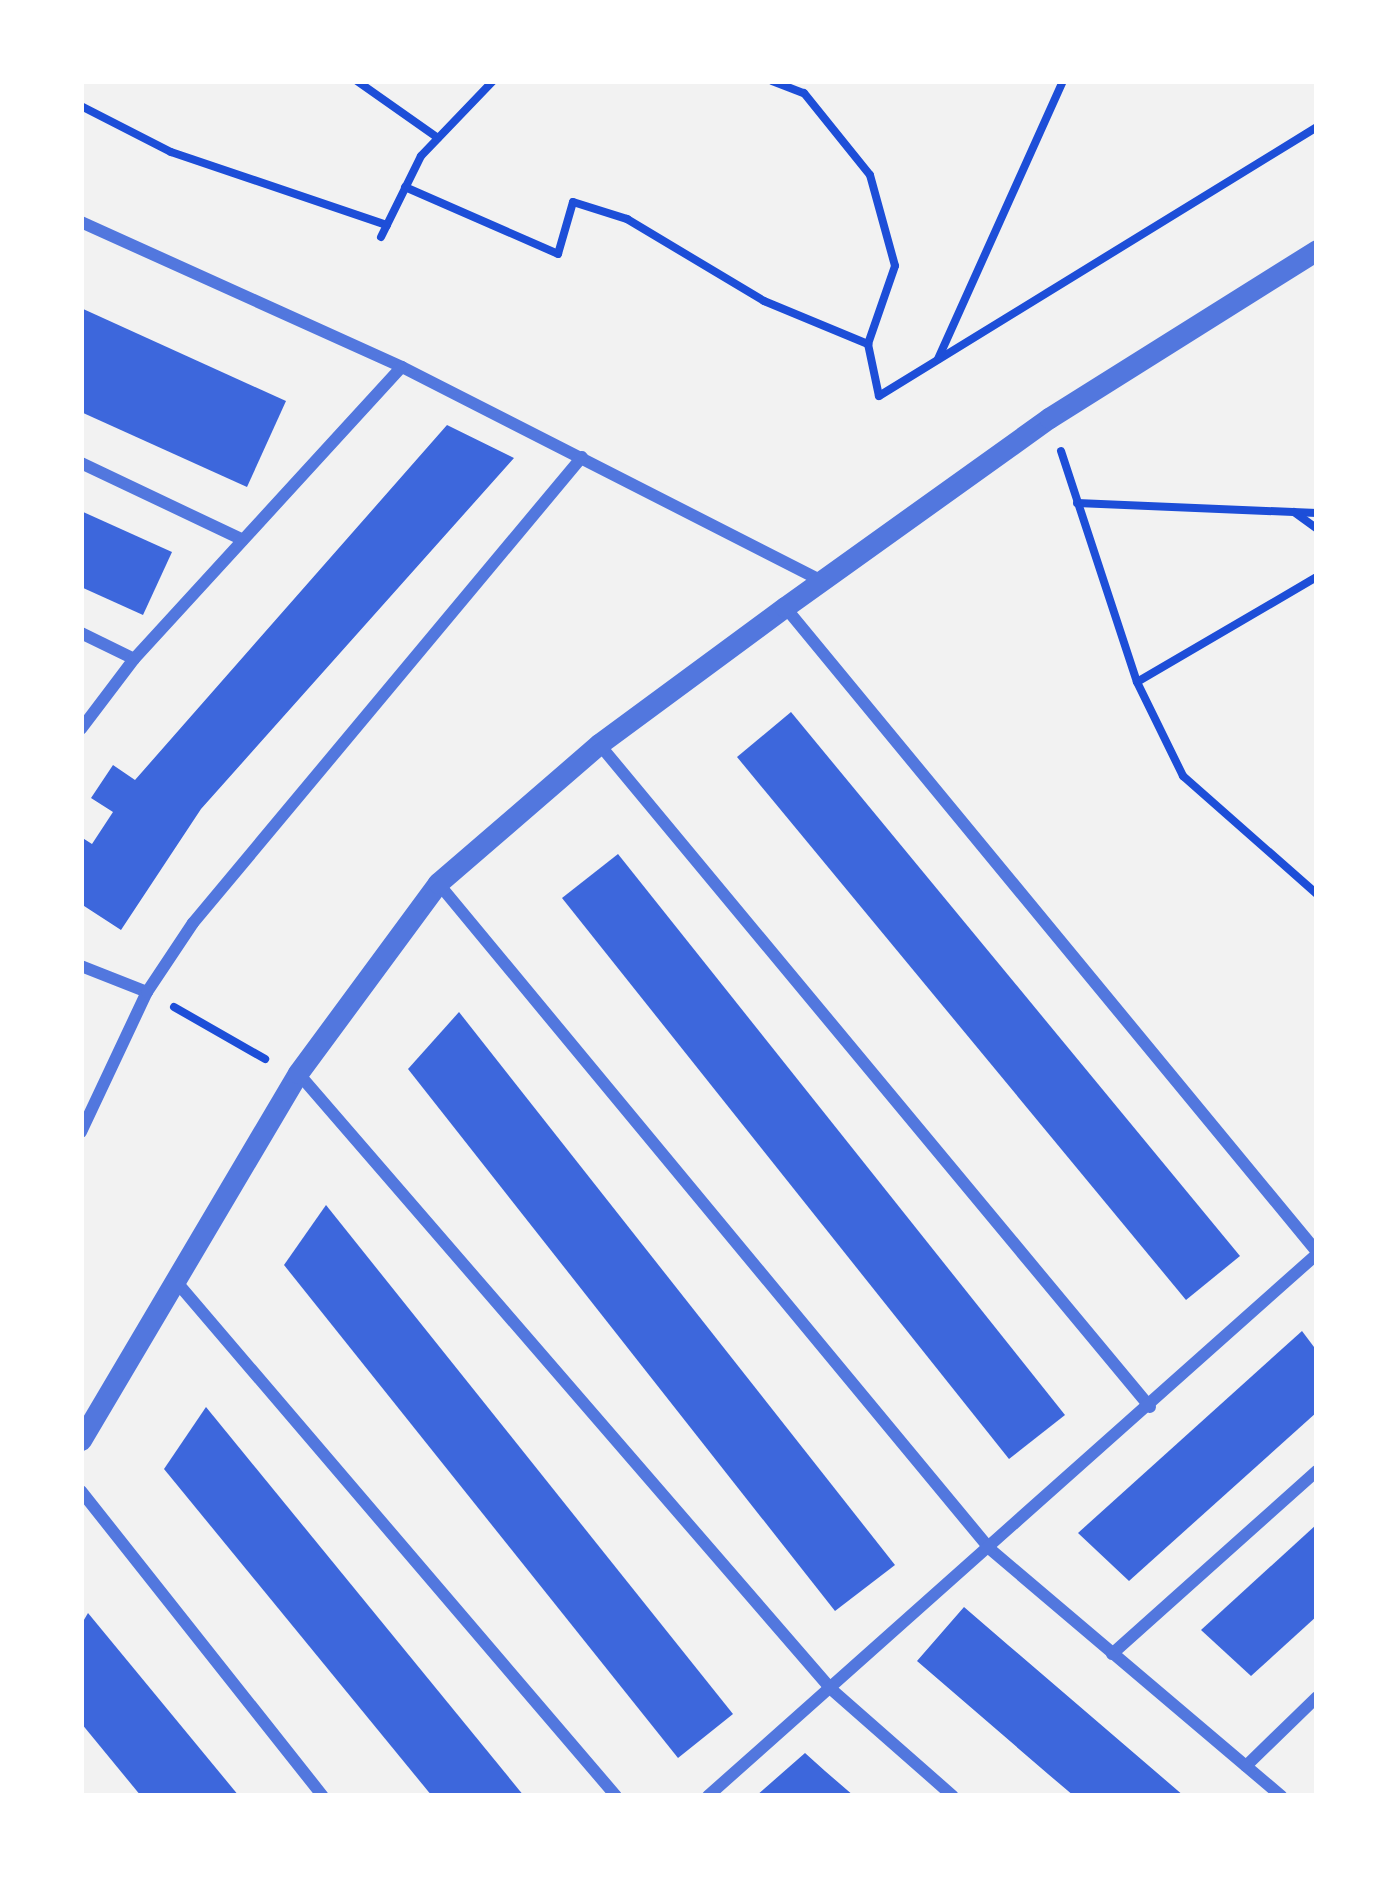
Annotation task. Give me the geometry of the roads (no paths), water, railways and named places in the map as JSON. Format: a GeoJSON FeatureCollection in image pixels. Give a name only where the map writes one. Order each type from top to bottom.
{"type":"FeatureCollection","features":[{"type":"Feature","properties":{"kind":"street"},"geometry":{"type":"LineString","coordinates":[[81,222],[402,367],[824,582]]}},
{"type":"Feature","properties":{"kind":"street"},"geometry":{"type":"LineString","coordinates":[[81,1440],[297,1075],[438,883],[599,744],[785,607],[1049,418],[1317,250]]}},
{"type":"Feature","properties":{"kind":"street"},"geometry":{"type":"LineString","coordinates":[[81,729],[134,659],[402,367]]}},
{"type":"Feature","properties":{"kind":"street"},"geometry":{"type":"LineString","coordinates":[[81,1132],[146,992],[193,922],[582,457]]}},
{"type":"Feature","properties":{"kind":"street"},"geometry":{"type":"LineString","coordinates":[[81,463],[243,540]]}},
{"type":"Feature","properties":{"kind":"street"},"geometry":{"type":"LineString","coordinates":[[708,1796],[1150,1407],[1317,1253],[785,607]]}},
{"type":"Feature","properties":{"kind":"street"},"geometry":{"type":"LineString","coordinates":[[81,633],[134,659]]}},
{"type":"Feature","properties":{"kind":"street"},"geometry":{"type":"LineString","coordinates":[[599,744],[1150,1407]]}},
{"type":"Feature","properties":{"kind":"street"},"geometry":{"type":"LineString","coordinates":[[438,883],[990,1549],[1281,1796]]}},
{"type":"Feature","properties":{"kind":"street"},"geometry":{"type":"LineString","coordinates":[[81,966],[146,992]]}},
{"type":"Feature","properties":{"kind":"street"},"geometry":{"type":"LineString","coordinates":[[297,1075],[831,1689],[953,1796]]}},
{"type":"Feature","properties":{"kind":"street"},"geometry":{"type":"LineString","coordinates":[[174,1278],[616,1796]]}},
{"type":"Feature","properties":{"kind":"street"},"geometry":{"type":"LineString","coordinates":[[1112,1654],[1317,1471]]}},
{"type":"Feature","properties":{"kind":"street"},"geometry":{"type":"LineString","coordinates":[[81,1491],[323,1796]]}},
{"type":"Feature","properties":{"kind":"street"},"geometry":{"type":"LineString","coordinates":[[1246,1766],[1317,1697]]}}]}
